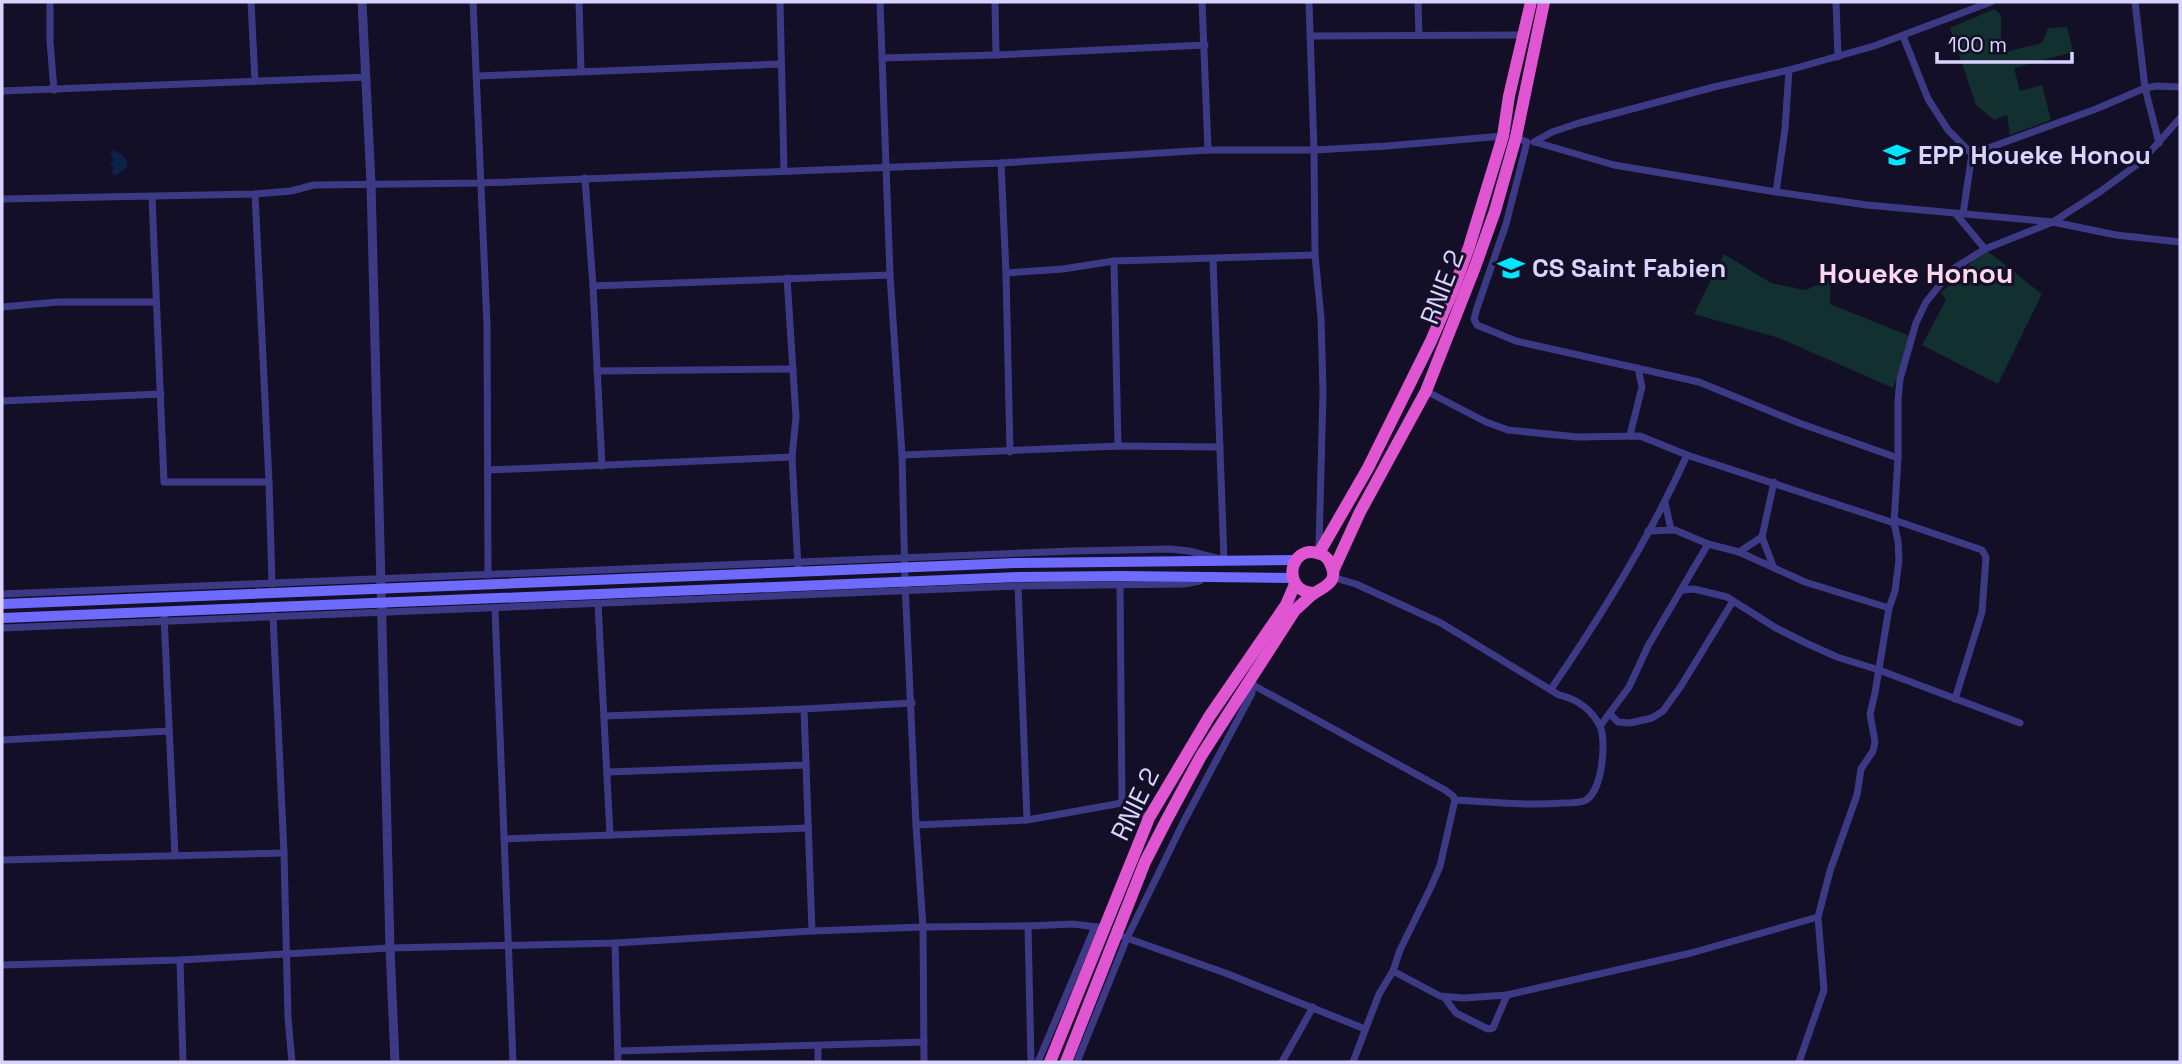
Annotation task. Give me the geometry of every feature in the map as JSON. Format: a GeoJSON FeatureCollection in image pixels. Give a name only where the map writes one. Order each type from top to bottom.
{"type":"FeatureCollection","features":[{"type":"Feature","properties":{"kind":"highway","name":"RNIE 2"},"geometry":{"type":"LineString","coordinates":[[1319,553],[1368,468],[1431,341],[1469,247],[1520,140],[1509,96],[1531,2]]}},
{"type":"Feature","properties":{"kind":"highway","name":"RNIE 2"},"geometry":{"type":"LineString","coordinates":[[1050,1062],[1145,862],[1201,756],[1252,681],[1295,610],[1329,584],[1360,512],[1426,391],[1520,140],[1544,2]]}},
{"type":"Feature","properties":{"kind":"highway"},"geometry":{"type":"LineString","coordinates":[[1296,560],[1307,553],[1319,553],[1326,557],[1333,574]]}},
{"type":"Feature","properties":{"kind":"highway","name":"RNIE 2"},"geometry":{"type":"LineString","coordinates":[[1066,1062],[1149,818],[1209,717],[1286,605],[1294,581],[1292,572],[1296,560]]}},
{"type":"Feature","properties":{"kind":"highway"},"geometry":{"type":"LineString","coordinates":[[1294,581],[1303,591],[1314,593]]}},
{"type":"Feature","properties":{"kind":"main road"},"geometry":{"type":"LineString","coordinates":[[2,604],[380,584],[798,567],[1296,560]]}},
{"type":"Feature","properties":{"kind":"main road"},"geometry":{"type":"LineString","coordinates":[[2,618],[164,616],[381,608],[906,586],[1021,577],[1224,576],[1294,581]]}},
{"type":"Feature","properties":{"kind":"street"},"geometry":{"type":"LineString","coordinates":[[50,2],[54,90]]}},
{"type":"Feature","properties":{"kind":"street"},"geometry":{"type":"LineString","coordinates":[[251,2],[255,81]]}},
{"type":"Feature","properties":{"kind":"street"},"geometry":{"type":"LineString","coordinates":[[362,2],[371,183],[390,948],[396,1062]]}},
{"type":"Feature","properties":{"kind":"street"},"geometry":{"type":"LineString","coordinates":[[473,2],[487,325],[488,575]]}},
{"type":"Feature","properties":{"kind":"street"},"geometry":{"type":"LineString","coordinates":[[579,2],[581,71]]}},
{"type":"Feature","properties":{"kind":"street"},"geometry":{"type":"LineString","coordinates":[[780,2],[784,171]]}},
{"type":"Feature","properties":{"kind":"street"},"geometry":{"type":"LineString","coordinates":[[880,2],[890,275],[902,455],[916,825],[923,927],[925,1062]]}},
{"type":"Feature","properties":{"kind":"street"},"geometry":{"type":"LineString","coordinates":[[995,2],[996,55]]}},
{"type":"Feature","properties":{"kind":"street"},"geometry":{"type":"LineString","coordinates":[[1202,2],[1208,150]]}},
{"type":"Feature","properties":{"kind":"street"},"geometry":{"type":"LineString","coordinates":[[1309,2],[1315,255],[1321,318],[1323,392],[1319,553]]}},
{"type":"Feature","properties":{"kind":"street"},"geometry":{"type":"LineString","coordinates":[[1418,2],[1419,35]]}},
{"type":"Feature","properties":{"kind":"street"},"geometry":{"type":"LineString","coordinates":[[1836,2],[1838,57]]}},
{"type":"Feature","properties":{"kind":"street"},"geometry":{"type":"LineString","coordinates":[[2,199],[256,194],[291,191],[314,185],[481,183],[1001,163],[1208,150],[1314,150],[1520,140],[1714,87],[1838,57],[1903,36],[1979,4],[1991,2]]}},
{"type":"Feature","properties":{"kind":"street"},"geometry":{"type":"LineString","coordinates":[[2135,2],[2145,88],[2159,143]]}},
{"type":"Feature","properties":{"kind":"street"},"geometry":{"type":"LineString","coordinates":[[1310,36],[1523,35]]}},
{"type":"Feature","properties":{"kind":"street"},"geometry":{"type":"LineString","coordinates":[[1903,36],[1928,99],[1948,130],[1972,154]]}},
{"type":"Feature","properties":{"kind":"street"},"geometry":{"type":"LineString","coordinates":[[882,58],[1205,45]]}},
{"type":"Feature","properties":{"kind":"street"},"geometry":{"type":"LineString","coordinates":[[477,76],[781,64]]}},
{"type":"Feature","properties":{"kind":"street"},"geometry":{"type":"LineString","coordinates":[[1776,192],[1786,129],[1789,70]]}},
{"type":"Feature","properties":{"kind":"street"},"geometry":{"type":"LineString","coordinates":[[2,91],[367,77]]}},
{"type":"Feature","properties":{"kind":"street"},"geometry":{"type":"LineString","coordinates":[[1972,154],[2096,109],[2145,88],[2180,87]]}},
{"type":"Feature","properties":{"kind":"street"},"geometry":{"type":"LineString","coordinates":[[1799,1062],[1824,990],[1818,917],[1830,871],[1857,795],[1861,769],[1873,751],[1875,742],[1870,714],[1899,567],[1894,521],[1900,379],[1916,323],[1926,302],[1953,270],[1985,249],[2053,222],[2132,168],[2159,143],[2180,118]]}},
{"type":"Feature","properties":{"kind":"street"},"geometry":{"type":"LineString","coordinates":[[1520,140],[1614,165],[1776,192],[1867,205],[2053,222],[2116,235],[2180,242]]}},
{"type":"Feature","properties":{"kind":"street"},"geometry":{"type":"LineString","coordinates":[[1520,140],[1513,202],[1477,308],[1477,325],[1516,341],[1683,377],[1715,387],[1799,423],[1898,458]]}},
{"type":"Feature","properties":{"kind":"street"},"geometry":{"type":"LineString","coordinates":[[1972,154],[1959,214],[1985,249]]}},
{"type":"Feature","properties":{"kind":"street"},"geometry":{"type":"LineString","coordinates":[[1001,163],[1010,452]]}},
{"type":"Feature","properties":{"kind":"street"},"geometry":{"type":"LineString","coordinates":[[585,178],[602,466]]}},
{"type":"Feature","properties":{"kind":"street"},"geometry":{"type":"LineString","coordinates":[[256,194],[272,584]]}},
{"type":"Feature","properties":{"kind":"street"},"geometry":{"type":"LineString","coordinates":[[152,197],[164,482],[269,482]]}},
{"type":"Feature","properties":{"kind":"street"},"geometry":{"type":"LineString","coordinates":[[1006,273],[1063,269],[1114,261],[1315,255]]}},
{"type":"Feature","properties":{"kind":"street"},"geometry":{"type":"LineString","coordinates":[[1213,258],[1224,561]]}},
{"type":"Feature","properties":{"kind":"street"},"geometry":{"type":"LineString","coordinates":[[1114,261],[1118,446]]}},
{"type":"Feature","properties":{"kind":"street"},"geometry":{"type":"LineString","coordinates":[[593,286],[890,275]]}},
{"type":"Feature","properties":{"kind":"street"},"geometry":{"type":"LineString","coordinates":[[2,594],[272,584],[380,584],[488,575],[798,567],[792,457],[796,416],[787,278]]}},
{"type":"Feature","properties":{"kind":"street"},"geometry":{"type":"LineString","coordinates":[[2,307],[58,302],[156,302]]}},
{"type":"Feature","properties":{"kind":"street"},"geometry":{"type":"LineString","coordinates":[[1630,435],[1642,387],[1638,368]]}},
{"type":"Feature","properties":{"kind":"street"},"geometry":{"type":"LineString","coordinates":[[597,371],[793,369]]}},
{"type":"Feature","properties":{"kind":"street"},"geometry":{"type":"LineString","coordinates":[[1426,391],[1486,422],[1508,430],[1577,438],[1640,436],[1687,455],[1830,503],[1982,550],[1986,557],[1982,612],[1955,699]]}},
{"type":"Feature","properties":{"kind":"street"},"geometry":{"type":"LineString","coordinates":[[2,401],[161,394]]}},
{"type":"Feature","properties":{"kind":"street"},"geometry":{"type":"LineString","coordinates":[[902,455],[1118,446],[1220,447]]}},
{"type":"Feature","properties":{"kind":"street"},"geometry":{"type":"LineString","coordinates":[[1551,689],[1594,627],[1665,503],[1687,455]]}},
{"type":"Feature","properties":{"kind":"street"},"geometry":{"type":"LineString","coordinates":[[488,470],[792,457]]}},
{"type":"Feature","properties":{"kind":"street"},"geometry":{"type":"LineString","coordinates":[[1773,566],[1762,537],[1774,482]]}},
{"type":"Feature","properties":{"kind":"street"},"geometry":{"type":"LineString","coordinates":[[1665,503],[1671,529]]}},
{"type":"Feature","properties":{"kind":"street"},"geometry":{"type":"LineString","coordinates":[[1648,531],[1671,529],[1708,544],[1739,552],[1805,582],[1889,608]]}},
{"type":"Feature","properties":{"kind":"street"},"geometry":{"type":"LineString","coordinates":[[1739,552],[1762,537]]}},
{"type":"Feature","properties":{"kind":"street"},"geometry":{"type":"LineString","coordinates":[[1600,726],[1629,687],[1648,646],[1708,544]]}},
{"type":"Feature","properties":{"kind":"street"},"geometry":{"type":"LineString","coordinates":[[1333,574],[1441,623],[1559,695],[1579,701],[1600,726],[1603,747],[1600,776],[1591,796],[1584,801],[1536,805],[1455,800]]}},
{"type":"Feature","properties":{"kind":"street"},"geometry":{"type":"LineString","coordinates":[[381,608],[495,608],[906,586],[1184,583],[1224,576]]}},
{"type":"Feature","properties":{"kind":"street"},"geometry":{"type":"LineString","coordinates":[[1120,584],[1122,803]]}},
{"type":"Feature","properties":{"kind":"street"},"geometry":{"type":"LineString","coordinates":[[1018,586],[1027,820]]}},
{"type":"Feature","properties":{"kind":"street"},"geometry":{"type":"LineString","coordinates":[[1683,590],[1712,592],[1837,657],[2020,723]]}},
{"type":"Feature","properties":{"kind":"street"},"geometry":{"type":"LineString","coordinates":[[1610,714],[1618,722],[1630,723],[1652,718],[1662,711],[1681,687],[1732,601]]}},
{"type":"Feature","properties":{"kind":"street"},"geometry":{"type":"LineString","coordinates":[[598,603],[610,835]]}},
{"type":"Feature","properties":{"kind":"street"},"geometry":{"type":"LineString","coordinates":[[495,608],[513,1062]]}},
{"type":"Feature","properties":{"kind":"street"},"geometry":{"type":"LineString","coordinates":[[273,612],[292,1062]]}},
{"type":"Feature","properties":{"kind":"street"},"geometry":{"type":"LineString","coordinates":[[2,628],[164,616],[175,856]]}},
{"type":"Feature","properties":{"kind":"street"},"geometry":{"type":"LineString","coordinates":[[1252,681],[1445,790],[1455,800],[1440,866],[1400,950],[1393,971],[1379,994],[1353,1062]]}},
{"type":"Feature","properties":{"kind":"street"},"geometry":{"type":"LineString","coordinates":[[604,716],[912,703]]}},
{"type":"Feature","properties":{"kind":"street"},"geometry":{"type":"LineString","coordinates":[[804,709],[812,931]]}},
{"type":"Feature","properties":{"kind":"street"},"geometry":{"type":"LineString","coordinates":[[2,740],[169,731]]}},
{"type":"Feature","properties":{"kind":"street"},"geometry":{"type":"LineString","coordinates":[[607,772],[806,765]]}},
{"type":"Feature","properties":{"kind":"street"},"geometry":{"type":"LineString","coordinates":[[916,825],[1027,820],[1122,803],[1149,818]]}},
{"type":"Feature","properties":{"kind":"street"},"geometry":{"type":"LineString","coordinates":[[504,839],[808,828]]}},
{"type":"Feature","properties":{"kind":"street"},"geometry":{"type":"LineString","coordinates":[[2,860],[284,853]]}},
{"type":"Feature","properties":{"kind":"street"},"geometry":{"type":"LineString","coordinates":[[1393,971],[1444,997],[1507,995],[1691,953],[1818,917]]}},
{"type":"Feature","properties":{"kind":"street"},"geometry":{"type":"LineString","coordinates":[[2,965],[180,960],[390,948],[615,943],[812,931],[1073,923],[1111,932],[1228,974],[1365,1029]]}},
{"type":"Feature","properties":{"kind":"street"},"geometry":{"type":"LineString","coordinates":[[1028,926],[1031,1062]]}},
{"type":"Feature","properties":{"kind":"street"},"geometry":{"type":"LineString","coordinates":[[1038,1062],[1094,929],[1111,932]]}},
{"type":"Feature","properties":{"kind":"street"},"geometry":{"type":"LineString","coordinates":[[1077,1062],[1111,932]]}},
{"type":"Feature","properties":{"kind":"street"},"geometry":{"type":"LineString","coordinates":[[615,943],[618,1062]]}},
{"type":"Feature","properties":{"kind":"street"},"geometry":{"type":"LineString","coordinates":[[180,960],[183,1062]]}},
{"type":"Feature","properties":{"kind":"street"},"geometry":{"type":"LineString","coordinates":[[1444,997],[1456,1013],[1488,1029],[1493,1028],[1507,995]]}},
{"type":"Feature","properties":{"kind":"street"},"geometry":{"type":"LineString","coordinates":[[1282,1062],[1313,1007]]}},
{"type":"Feature","properties":{"kind":"street"},"geometry":{"type":"LineString","coordinates":[[618,1051],[924,1042]]}},
{"type":"Feature","properties":{"kind":"street"},"geometry":{"type":"LineString","coordinates":[[818,1046],[818,1062]]}},
{"type":"Feature","properties":{"kind":"green space"},"geometry":{"type":"Polygon","coordinates":[[[1994,9],[2001,15],[2001,53],[2042,43],[2048,28],[2067,27],[2073,52],[2014,68],[2020,91],[2042,85],[2051,120],[2010,135],[2007,115],[1994,120],[1976,105],[1950,28],[1994,9]]]}},
{"type":"Feature","properties":{"kind":"green space"},"geometry":{"type":"Polygon","coordinates":[[[1985,249],[2042,294],[1998,384],[1922,345],[1946,300],[1941,293],[1985,249]]]}},
{"type":"Feature","properties":{"kind":"green space"},"geometry":{"type":"Polygon","coordinates":[[[1724,254],[1771,283],[1805,290],[1831,279],[1830,304],[1912,337],[1893,388],[1779,338],[1694,314],[1724,254]]]}},
{"type":"Feature","properties":{"kind":"water"},"geometry":{"type":"Polygon","coordinates":[[[114,150],[127,161],[127,167],[117,175],[113,175],[114,169],[110,163],[114,160],[110,154],[114,150]]]}},
{"type":"Feature","properties":{"kind":"place","name":"EPP Houeke Honou"},"geometry":{"type":"Point","coordinates":[1897,155]}},
{"type":"Feature","properties":{"kind":"place","name":"CS Saint Fabien"},"geometry":{"type":"Point","coordinates":[1511,268]}},
{"type":"Feature","properties":{"kind":"district","name":"Houeke Honou"},"geometry":{"type":"Point","coordinates":[1916,273]}}]}
